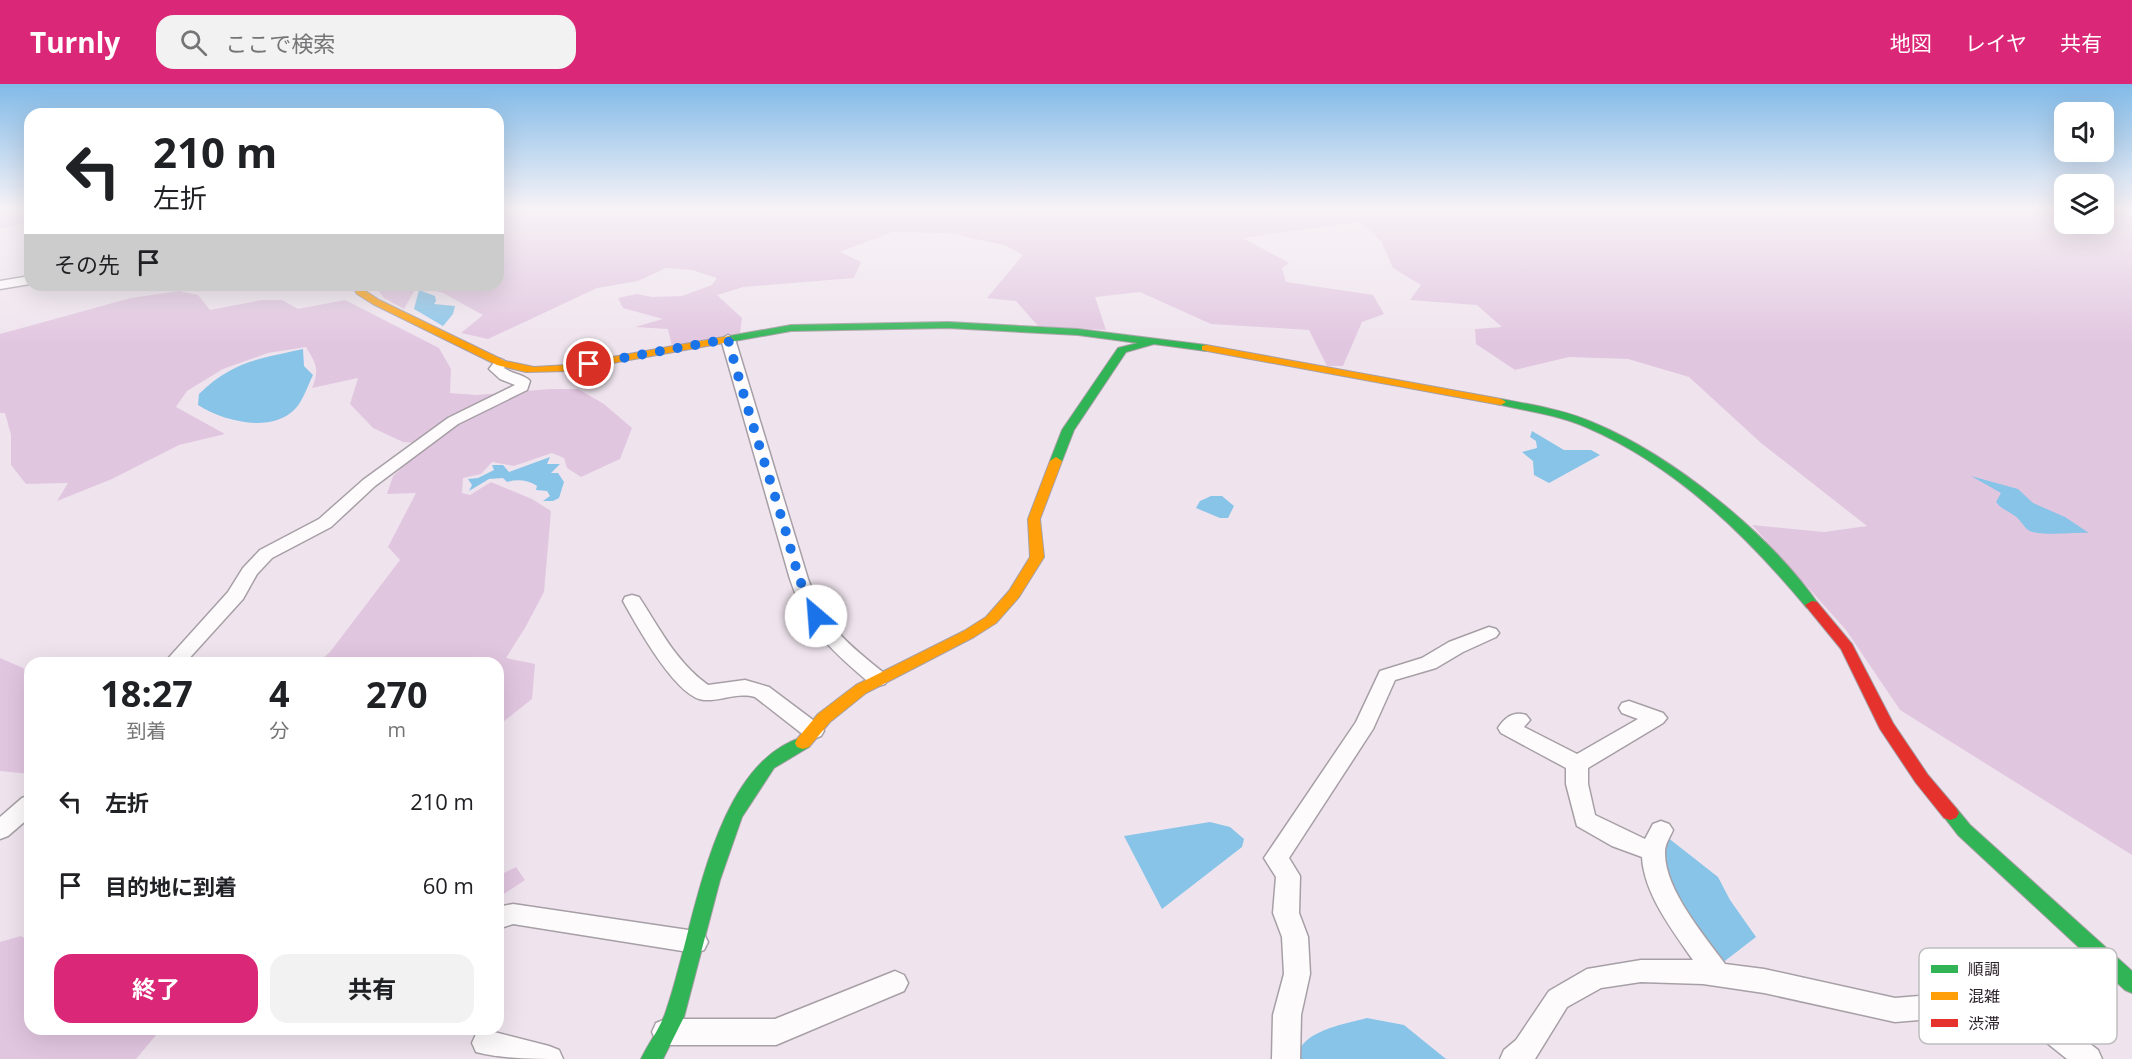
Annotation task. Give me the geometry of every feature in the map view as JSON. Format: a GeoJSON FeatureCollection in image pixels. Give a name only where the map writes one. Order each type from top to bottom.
{"type":"FeatureCollection","features":[{"type":"Feature","properties":{"kind":"street"},"geometry":{"type":"LineString","coordinates":[[0,285],[24,281]]}},
{"type":"Feature","properties":{"kind":"street"},"geometry":{"type":"LineString","coordinates":[[360,291],[376,302],[501,363],[518,369],[544,371],[568,368],[791,328],[948,325],[1078,332],[1161,340],[1506,403],[1587,424],[1611,435],[1653,461],[1736,524],[1774,560],[1847,647],[1886,725],[1922,778],[1964,830],[2093,948]]}},
{"type":"Feature","properties":{"kind":"street"},"geometry":{"type":"LineString","coordinates":[[728,339],[746,405],[790,544],[798,578],[808,603],[824,629],[849,656],[879,680]]}},
{"type":"Feature","properties":{"kind":"street"},"geometry":{"type":"LineString","coordinates":[[652,1059],[674,1017],[711,880],[734,815],[768,764],[805,742],[824,718],[861,689],[991,620],[1014,594],[1037,557],[1034,519],[1068,430],[1122,350],[1161,340]]}},
{"type":"Feature","properties":{"kind":"street"},"geometry":{"type":"LineString","coordinates":[[180,657],[231,602],[249,572],[266,554],[325,523],[369,483],[453,421],[522,387],[523,381],[505,376],[496,369],[501,363]]}},
{"type":"Feature","properties":{"kind":"street"},"geometry":{"type":"LineString","coordinates":[[632,601],[671,665],[688,682],[704,693],[745,687],[762,692],[813,731]]}},
{"type":"Feature","properties":{"kind":"street"},"geometry":{"type":"LineString","coordinates":[[1286,1059],[1287,1015],[1297,974],[1295,937],[1286,913],[1288,876],[1276,858],[1366,724],[1387,676],[1429,663],[1456,647],[1489,633]]}},
{"type":"Feature","properties":{"kind":"street"},"geometry":{"type":"LineString","coordinates":[[1577,764],[1656,718],[1629,708]]}},
{"type":"Feature","properties":{"kind":"street"},"geometry":{"type":"LineString","coordinates":[[1520,720],[1509,728],[1577,764]]}},
{"type":"Feature","properties":{"kind":"street"},"geometry":{"type":"LineString","coordinates":[[1577,764],[1577,783],[1585,820],[1620,839],[1657,841],[1659,880],[1678,918],[1717,974]]}},
{"type":"Feature","properties":{"kind":"street"},"geometry":{"type":"LineString","coordinates":[[0,830],[24,809]]}},
{"type":"Feature","properties":{"kind":"street"},"geometry":{"type":"LineString","coordinates":[[504,916],[513,914],[695,942]]}},
{"type":"Feature","properties":{"kind":"street"},"geometry":{"type":"LineString","coordinates":[[2117,970],[2132,984]]}},
{"type":"Feature","properties":{"kind":"street"},"geometry":{"type":"LineString","coordinates":[[1514,1059],[1526,1049],[1558,999],[1596,977],[1641,971],[1717,974],[1764,981],[1895,1010],[1919,1008]]}},
{"type":"Feature","properties":{"kind":"street"},"geometry":{"type":"LineString","coordinates":[[666,1032],[776,1032],[895,982]]}},
{"type":"Feature","properties":{"kind":"street"},"geometry":{"type":"LineString","coordinates":[[486,1043],[549,1059]]}},
{"type":"Feature","properties":{"kind":"street"},"geometry":{"type":"LineString","coordinates":[[2069,1044],[2088,1059]]}},
{"type":"Feature","properties":{"kind":"shaded area"},"geometry":{"type":"Polygon","coordinates":[[[504,254],[843,254],[861,262],[854,278],[743,287],[717,295],[742,318],[740,333],[672,346],[668,329],[635,327],[663,319],[623,308],[618,298],[637,294],[652,297],[682,296],[712,285],[717,278],[692,270],[666,268],[638,281],[597,288],[488,339],[461,333],[483,315],[436,291],[504,291],[504,254]]]}},
{"type":"Feature","properties":{"kind":"shaded area"},"geometry":{"type":"Polygon","coordinates":[[[1020,254],[1272,254],[1289,263],[1282,268],[1286,282],[1373,295],[1384,314],[1362,322],[1343,366],[1327,366],[1309,330],[1211,324],[1140,292],[1095,297],[1106,330],[1038,326],[1016,301],[987,298],[1023,255],[1020,254]]]}},
{"type":"Feature","properties":{"kind":"shaded area"},"geometry":{"type":"Polygon","coordinates":[[[1387,254],[2132,254],[2132,855],[1900,710],[1846,630],[1752,525],[1824,532],[1867,526],[1761,443],[1689,377],[1628,359],[1569,357],[1515,370],[1476,344],[1475,329],[1502,327],[1477,305],[1410,300],[1421,285],[1393,268],[1387,254]]]}},
{"type":"Feature","properties":{"kind":"shaded area"},"geometry":{"type":"Polygon","coordinates":[[[179,291],[198,295],[210,310],[262,300],[282,300],[298,309],[345,300],[439,348],[451,369],[450,393],[476,395],[578,389],[604,404],[632,428],[620,459],[581,477],[567,468],[564,458],[552,453],[514,466],[492,462],[481,474],[463,478],[462,493],[470,495],[491,482],[532,499],[551,511],[544,592],[506,658],[535,664],[532,699],[504,721],[504,657],[324,657],[400,560],[388,547],[416,493],[387,494],[393,476],[428,444],[403,442],[373,428],[350,404],[358,378],[312,388],[316,367],[306,347],[268,353],[223,369],[187,391],[176,407],[225,434],[179,445],[112,479],[57,501],[68,483],[26,484],[11,465],[11,435],[5,413],[0,413],[0,334],[131,298],[179,291]]]}},
{"type":"Feature","properties":{"kind":"shaded area"},"geometry":{"type":"Polygon","coordinates":[[[379,291],[414,291],[404,309],[384,298],[379,291]]]}},
{"type":"Feature","properties":{"kind":"shaded area"},"geometry":{"type":"Polygon","coordinates":[[[0,658],[24,670],[24,773],[0,771],[0,658]]]}},
{"type":"Feature","properties":{"kind":"shaded area"},"geometry":{"type":"Polygon","coordinates":[[[516,867],[525,880],[504,894],[504,873],[516,867]]]}},
{"type":"Feature","properties":{"kind":"shaded area"},"geometry":{"type":"Polygon","coordinates":[[[21,936],[24,938],[24,1035],[156,1035],[136,1059],[0,1059],[0,942],[21,936]]]}},
{"type":"Feature","properties":{"kind":"water"},"geometry":{"type":"Polygon","coordinates":[[[419,291],[435,296],[434,304],[455,306],[453,314],[443,326],[414,309],[419,291]]]}},
{"type":"Feature","properties":{"kind":"water"},"geometry":{"type":"Polygon","coordinates":[[[303,349],[304,366],[313,375],[298,406],[285,417],[260,423],[247,422],[220,416],[198,405],[199,394],[223,374],[247,363],[303,349]]]}},
{"type":"Feature","properties":{"kind":"water"},"geometry":{"type":"Polygon","coordinates":[[[1532,431],[1564,450],[1591,450],[1600,455],[1549,483],[1534,475],[1533,461],[1522,452],[1537,448],[1536,441],[1530,437],[1532,431]]]}},
{"type":"Feature","properties":{"kind":"water"},"geometry":{"type":"Polygon","coordinates":[[[550,457],[547,464],[560,464],[551,473],[558,473],[564,482],[559,498],[553,501],[543,501],[550,496],[547,491],[536,490],[537,486],[530,482],[507,482],[503,478],[489,479],[469,491],[472,485],[468,479],[478,478],[494,470],[492,465],[503,465],[509,472],[550,457]]]}},
{"type":"Feature","properties":{"kind":"water"},"geometry":{"type":"Polygon","coordinates":[[[1971,476],[2018,489],[2033,503],[2065,517],[2089,533],[2048,534],[2028,530],[2017,517],[1996,502],[2001,493],[1971,476]]]}},
{"type":"Feature","properties":{"kind":"water"},"geometry":{"type":"Polygon","coordinates":[[[1211,496],[1222,496],[1234,506],[1228,518],[1220,518],[1196,508],[1200,501],[1211,496]]]}},
{"type":"Feature","properties":{"kind":"water"},"geometry":{"type":"Polygon","coordinates":[[[1210,822],[1230,827],[1244,839],[1242,847],[1162,909],[1124,836],[1210,822]]]}},
{"type":"Feature","properties":{"kind":"water"},"geometry":{"type":"Polygon","coordinates":[[[1667,837],[1718,877],[1730,900],[1756,937],[1717,967],[1680,917],[1659,856],[1667,837]]]}},
{"type":"Feature","properties":{"kind":"water"},"geometry":{"type":"Polygon","coordinates":[[[1367,1018],[1404,1025],[1446,1059],[1298,1059],[1300,1049],[1314,1035],[1336,1026],[1367,1018]]]}},
{"type":"Feature","properties":{"kind":"traffic: fast"},"geometry":{"type":"LineString","coordinates":[[729,339],[791,328],[948,325],[1078,332],[1206,348]]}},
{"type":"Feature","properties":{"kind":"traffic: fast"},"geometry":{"type":"LineString","coordinates":[[1056,461],[1068,430],[1122,350],[1152,342]]}},
{"type":"Feature","properties":{"kind":"traffic: fast"},"geometry":{"type":"LineString","coordinates":[[1501,402],[1580,421],[1638,450],[1663,466],[1711,502],[1755,541],[1779,565],[1812,605]]}},
{"type":"Feature","properties":{"kind":"traffic: fast"},"geometry":{"type":"LineString","coordinates":[[652,1059],[674,1017],[711,880],[734,815],[768,764],[803,743]]}},
{"type":"Feature","properties":{"kind":"traffic: fast"},"geometry":{"type":"LineString","coordinates":[[1950,813],[1964,830],[2093,948]]}},
{"type":"Feature","properties":{"kind":"traffic: fast"},"geometry":{"type":"LineString","coordinates":[[2117,970],[2132,984]]}},
{"type":"Feature","properties":{"kind":"traffic: slow"},"geometry":{"type":"LineString","coordinates":[[360,291],[376,302],[501,363],[526,369],[568,368],[729,339]]}},
{"type":"Feature","properties":{"kind":"traffic: slow"},"geometry":{"type":"LineString","coordinates":[[1206,348],[1501,402]]}},
{"type":"Feature","properties":{"kind":"traffic: slow"},"geometry":{"type":"LineString","coordinates":[[803,743],[824,718],[861,689],[969,634],[991,620],[1014,594],[1037,557],[1034,519],[1056,461]]}},
{"type":"Feature","properties":{"kind":"traffic: jam"},"geometry":{"type":"LineString","coordinates":[[1812,605],[1847,647],[1886,725],[1922,779],[1950,813]]}},
{"type":"Feature","properties":{"kind":"route"},"geometry":{"type":"LineString","coordinates":[[589,364],[728,339],[746,405],[790,544],[798,578],[816,616]]}}]}
